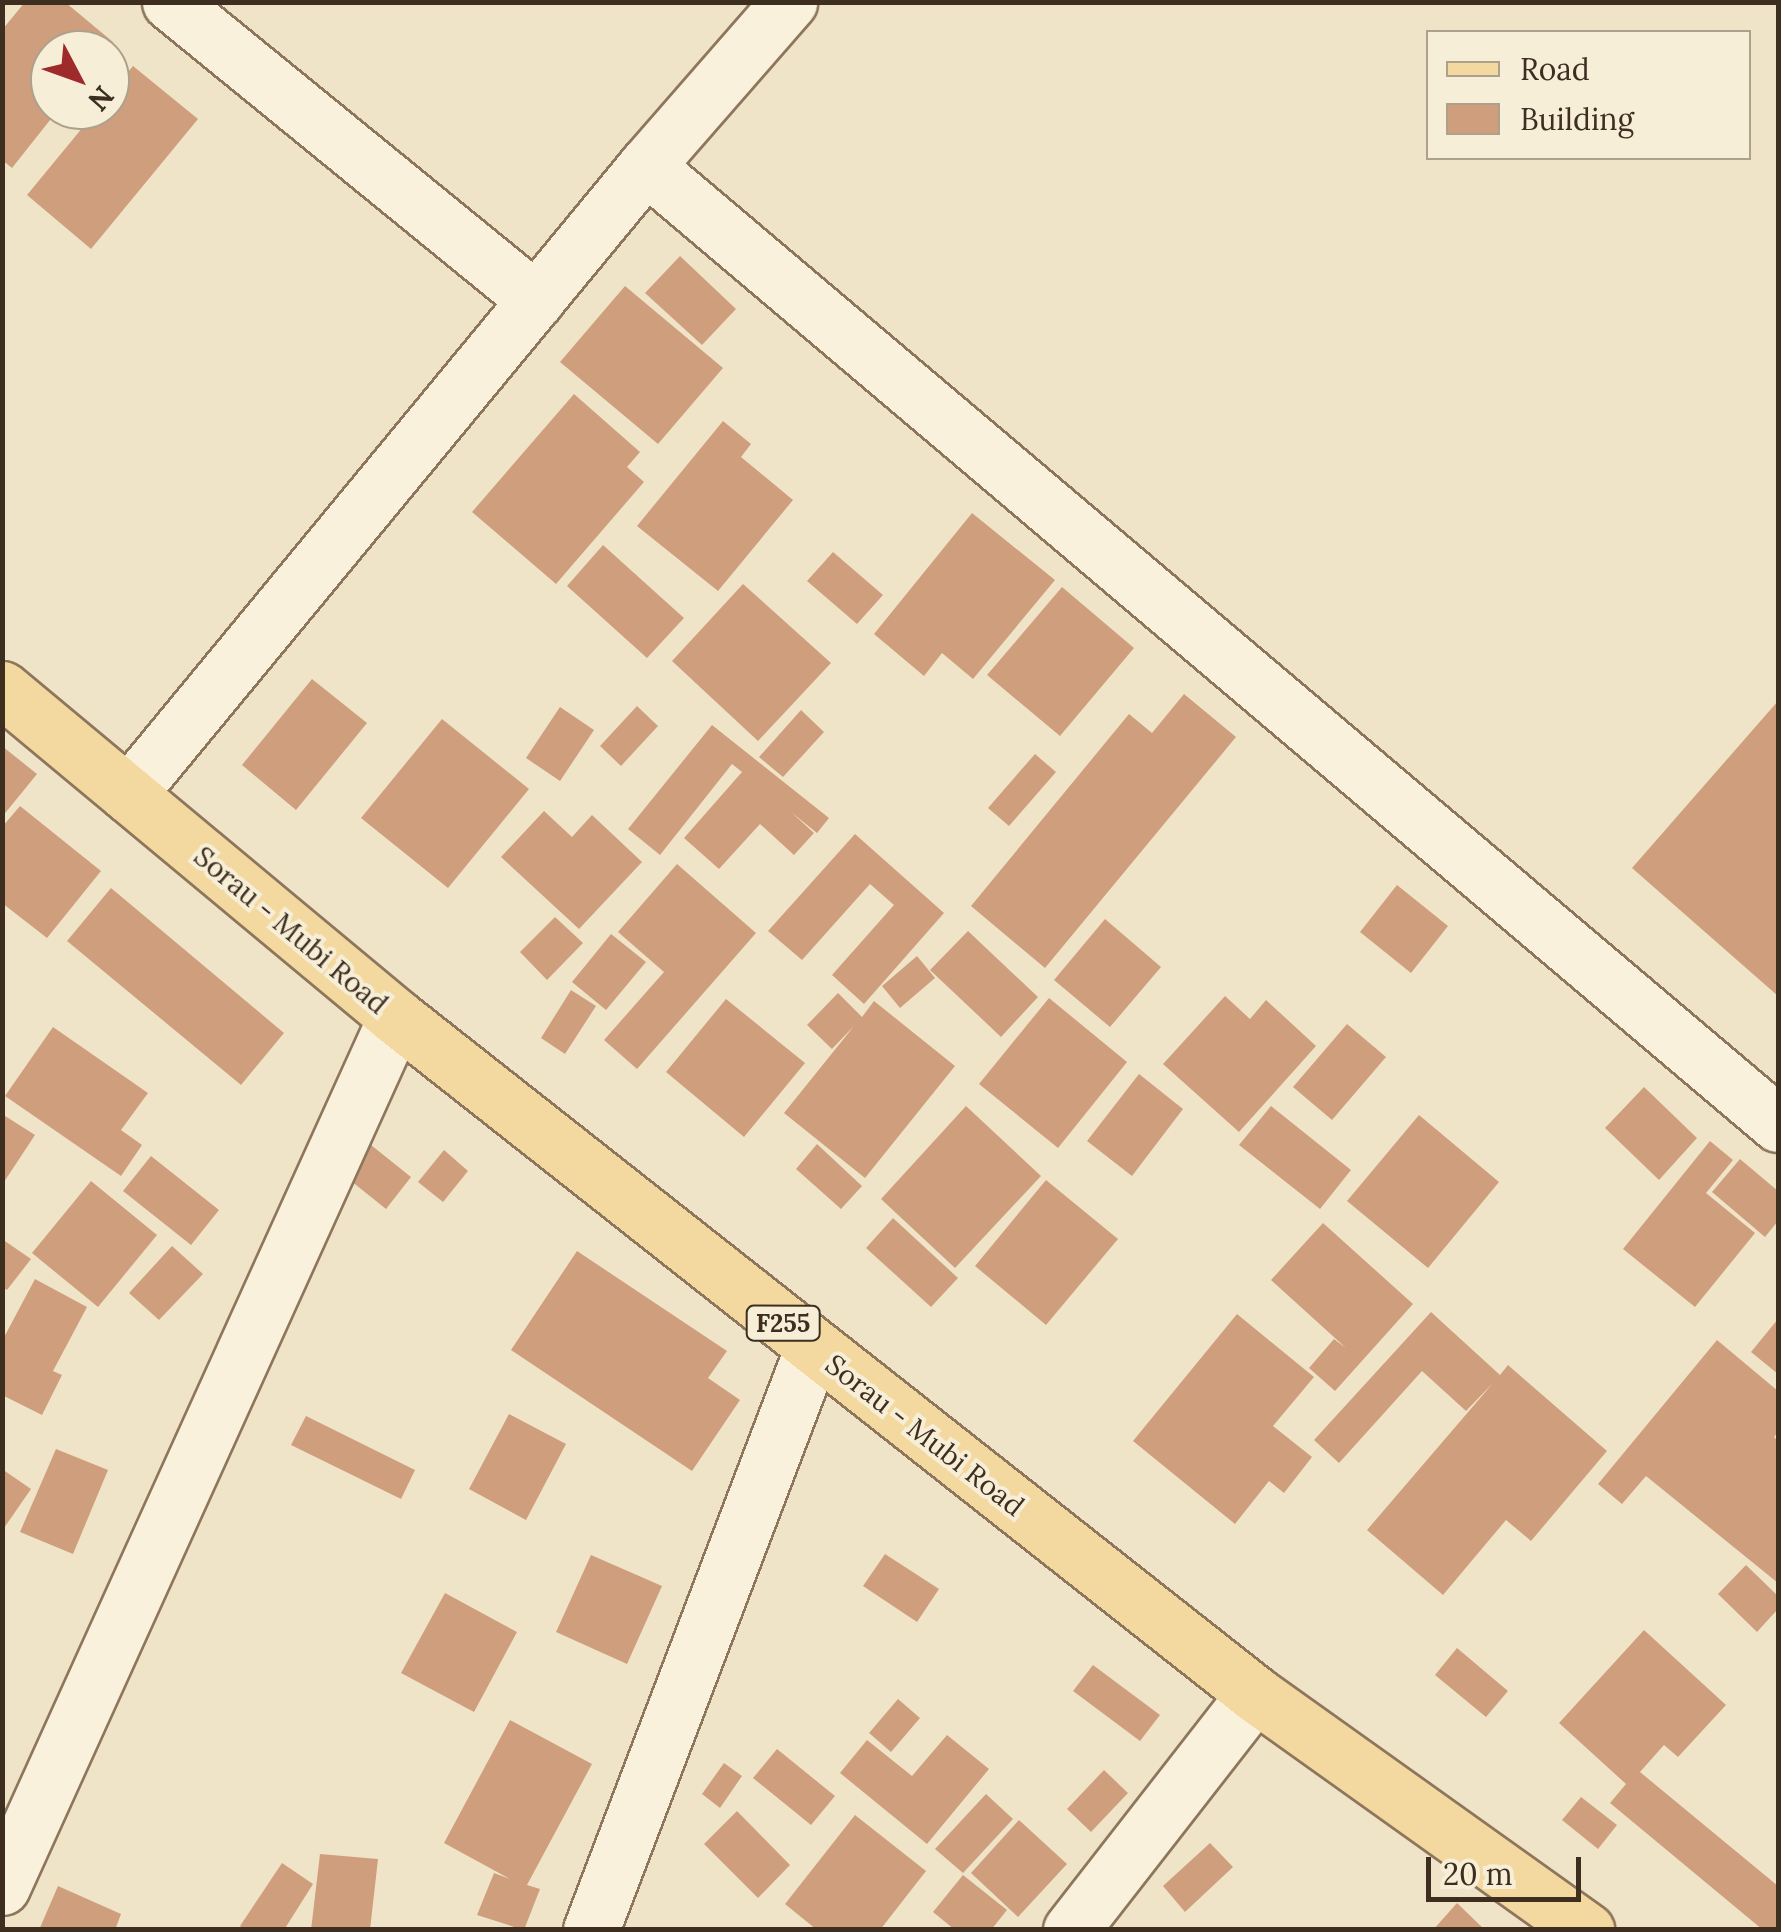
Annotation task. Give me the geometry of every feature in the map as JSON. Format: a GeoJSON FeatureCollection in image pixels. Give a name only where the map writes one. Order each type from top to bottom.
{"type":"FeatureCollection","features":[{"type":"Feature","properties":{"kind":"main road","name":"Sorau - Mubi Road"},"geometry":{"type":"LineString","coordinates":[[2,688],[396,1017],[1255,1694],[1586,1930]]}},
{"type":"Feature","properties":{"kind":"street"},"geometry":{"type":"LineString","coordinates":[[170,2],[536,300]]}},
{"type":"Feature","properties":{"kind":"street"},"geometry":{"type":"LineString","coordinates":[[128,794],[646,166],[789,2]]}},
{"type":"Feature","properties":{"kind":"street"},"geometry":{"type":"LineString","coordinates":[[646,166],[1778,1124]]}},
{"type":"Feature","properties":{"kind":"street"},"geometry":{"type":"LineString","coordinates":[[2,1887],[396,1017]]}},
{"type":"Feature","properties":{"kind":"street"},"geometry":{"type":"LineString","coordinates":[[590,1930],[813,1347]]}},
{"type":"Feature","properties":{"kind":"street"},"geometry":{"type":"LineString","coordinates":[[1071,1930],[1255,1694]]}},
{"type":"Feature","properties":{"kind":"building"},"geometry":{"type":"Polygon","coordinates":[[[25,2],[65,2],[99,30],[30,30],[30,130],[42,130],[12,168],[2,160],[2,30],[25,2]]]}},
{"type":"Feature","properties":{"kind":"building"},"geometry":{"type":"Polygon","coordinates":[[[133,66],[198,119],[91,249],[27,195],[81,130],[130,130],[133,66]]]}},
{"type":"Feature","properties":{"kind":"building"},"geometry":{"type":"Polygon","coordinates":[[[680,256],[736,309],[702,345],[645,293],[680,256]]]}},
{"type":"Feature","properties":{"kind":"building"},"geometry":{"type":"Polygon","coordinates":[[[625,286],[723,368],[658,444],[560,362],[625,286]]]}},
{"type":"Feature","properties":{"kind":"building"},"geometry":{"type":"Polygon","coordinates":[[[574,394],[640,452],[627,467],[644,482],[556,584],[472,512],[574,394]]]}},
{"type":"Feature","properties":{"kind":"building"},"geometry":{"type":"Polygon","coordinates":[[[723,421],[751,444],[741,457],[793,500],[718,591],[637,526],[723,421]]]}},
{"type":"Feature","properties":{"kind":"building"},"geometry":{"type":"Polygon","coordinates":[[[972,513],[1055,580],[973,679],[942,653],[924,676],[874,634],[972,513]]]}},
{"type":"Feature","properties":{"kind":"building"},"geometry":{"type":"Polygon","coordinates":[[[603,545],[684,618],[647,658],[567,586],[603,545]]]}},
{"type":"Feature","properties":{"kind":"building"},"geometry":{"type":"Polygon","coordinates":[[[833,552],[883,595],[857,624],[807,581],[833,552]]]}},
{"type":"Feature","properties":{"kind":"building"},"geometry":{"type":"Polygon","coordinates":[[[743,584],[831,663],[758,741],[672,661],[743,584]]]}},
{"type":"Feature","properties":{"kind":"building"},"geometry":{"type":"Polygon","coordinates":[[[1062,587],[1134,648],[1060,736],[987,675],[1062,587]]]}},
{"type":"Feature","properties":{"kind":"building"},"geometry":{"type":"Polygon","coordinates":[[[312,679],[367,723],[296,810],[242,765],[312,679]]]}},
{"type":"Feature","properties":{"kind":"building"},"geometry":{"type":"Polygon","coordinates":[[[1184,694],[1236,737],[1045,968],[971,906],[1129,714],[1152,733],[1184,694]]]}},
{"type":"Feature","properties":{"kind":"building"},"geometry":{"type":"Polygon","coordinates":[[[1778,701],[1778,996],[1632,868],[1778,701]]]}},
{"type":"Feature","properties":{"kind":"building"},"geometry":{"type":"Polygon","coordinates":[[[637,706],[658,726],[621,766],[600,746],[637,706]]]}},
{"type":"Feature","properties":{"kind":"building"},"geometry":{"type":"Polygon","coordinates":[[[560,707],[594,730],[560,781],[526,758],[560,707]]]}},
{"type":"Feature","properties":{"kind":"building"},"geometry":{"type":"Polygon","coordinates":[[[801,710],[824,732],[783,777],[759,757],[801,710]]]}},
{"type":"Feature","properties":{"kind":"building"},"geometry":{"type":"Polygon","coordinates":[[[442,719],[529,789],[448,888],[361,818],[442,719]]]}},
{"type":"Feature","properties":{"kind":"building"},"geometry":{"type":"Polygon","coordinates":[[[712,725],[829,818],[817,833],[791,812],[814,833],[794,855],[760,824],[719,869],[684,838],[742,772],[732,764],[660,855],[628,829],[712,725]]]}},
{"type":"Feature","properties":{"kind":"building"},"geometry":{"type":"Polygon","coordinates":[[[2,746],[37,774],[2,817],[2,746]]]}},
{"type":"Feature","properties":{"kind":"building"},"geometry":{"type":"Polygon","coordinates":[[[1035,754],[1056,772],[1009,826],[988,808],[1035,754]]]}},
{"type":"Feature","properties":{"kind":"building"},"geometry":{"type":"Polygon","coordinates":[[[20,806],[101,871],[47,938],[2,903],[2,827],[20,806]]]}},
{"type":"Feature","properties":{"kind":"building"},"geometry":{"type":"Polygon","coordinates":[[[544,811],[572,837],[592,815],[642,862],[579,929],[501,857],[544,811]]]}},
{"type":"Feature","properties":{"kind":"building"},"geometry":{"type":"Polygon","coordinates":[[[855,834],[944,913],[864,1004],[832,975],[894,905],[870,884],[802,960],[768,931],[855,834]]]}},
{"type":"Feature","properties":{"kind":"building"},"geometry":{"type":"Polygon","coordinates":[[[677,864],[756,933],[637,1069],[604,1040],[664,972],[618,932],[677,864]]]}},
{"type":"Feature","properties":{"kind":"building"},"geometry":{"type":"Polygon","coordinates":[[[1397,885],[1448,926],[1411,973],[1360,932],[1397,885]]]}},
{"type":"Feature","properties":{"kind":"building"},"geometry":{"type":"Polygon","coordinates":[[[111,888],[284,1033],[241,1085],[67,941],[111,888]]]}},
{"type":"Feature","properties":{"kind":"building"},"geometry":{"type":"Polygon","coordinates":[[[555,917],[583,943],[547,980],[520,952],[555,917]]]}},
{"type":"Feature","properties":{"kind":"building"},"geometry":{"type":"Polygon","coordinates":[[[1105,919],[1161,967],[1110,1027],[1054,980],[1105,919]]]}},
{"type":"Feature","properties":{"kind":"building"},"geometry":{"type":"Polygon","coordinates":[[[968,931],[1038,997],[1001,1037],[930,970],[968,931]]]}},
{"type":"Feature","properties":{"kind":"building"},"geometry":{"type":"Polygon","coordinates":[[[611,934],[646,962],[606,1010],[572,982],[611,934]]]}},
{"type":"Feature","properties":{"kind":"building"},"geometry":{"type":"Polygon","coordinates":[[[917,956],[935,978],[900,1008],[882,986],[917,956]]]}},
{"type":"Feature","properties":{"kind":"building"},"geometry":{"type":"Polygon","coordinates":[[[571,990],[596,1006],[565,1054],[541,1038],[571,990]]]}},
{"type":"Feature","properties":{"kind":"building"},"geometry":{"type":"Polygon","coordinates":[[[838,993],[862,1017],[874,1001],[955,1066],[865,1178],[784,1113],[854,1026],[832,1049],[807,1025],[838,993]]]}},
{"type":"Feature","properties":{"kind":"building"},"geometry":{"type":"Polygon","coordinates":[[[1225,996],[1250,1019],[1266,1000],[1316,1046],[1239,1132],[1163,1064],[1225,996]]]}},
{"type":"Feature","properties":{"kind":"building"},"geometry":{"type":"Polygon","coordinates":[[[1049,998],[1127,1062],[1058,1148],[979,1084],[1049,998]]]}},
{"type":"Feature","properties":{"kind":"building"},"geometry":{"type":"Polygon","coordinates":[[[726,999],[805,1063],[744,1137],[666,1072],[726,999]]]}},
{"type":"Feature","properties":{"kind":"building"},"geometry":{"type":"Polygon","coordinates":[[[1347,1024],[1386,1057],[1332,1120],[1293,1087],[1347,1024]]]}},
{"type":"Feature","properties":{"kind":"building"},"geometry":{"type":"Polygon","coordinates":[[[53,1027],[148,1093],[121,1130],[142,1145],[121,1176],[5,1096],[53,1027]]]}},
{"type":"Feature","properties":{"kind":"building"},"geometry":{"type":"Polygon","coordinates":[[[1139,1074],[1183,1109],[1132,1176],[1087,1141],[1139,1074]]]}},
{"type":"Feature","properties":{"kind":"building"},"geometry":{"type":"Polygon","coordinates":[[[1644,1087],[1697,1138],[1659,1180],[1605,1128],[1644,1087]]]}},
{"type":"Feature","properties":{"kind":"building"},"geometry":{"type":"Polygon","coordinates":[[[966,1106],[1041,1176],[955,1268],[881,1199],[966,1106]]]}},
{"type":"Feature","properties":{"kind":"building"},"geometry":{"type":"Polygon","coordinates":[[[1271,1106],[1351,1170],[1320,1209],[1239,1145],[1271,1106]]]}},
{"type":"Feature","properties":{"kind":"building"},"geometry":{"type":"Polygon","coordinates":[[[2,1114],[35,1135],[2,1185],[2,1114]]]}},
{"type":"Feature","properties":{"kind":"building"},"geometry":{"type":"Polygon","coordinates":[[[1419,1115],[1499,1182],[1428,1268],[1347,1201],[1419,1115]]]}},
{"type":"Feature","properties":{"kind":"building"},"geometry":{"type":"Polygon","coordinates":[[[1710,1141],[1733,1160],[1706,1193],[1755,1233],[1695,1307],[1623,1249],[1710,1141]]]}},
{"type":"Feature","properties":{"kind":"building"},"geometry":{"type":"Polygon","coordinates":[[[817,1144],[862,1186],[841,1209],[796,1169],[817,1144]]]}},
{"type":"Feature","properties":{"kind":"building"},"geometry":{"type":"Polygon","coordinates":[[[371,1145],[411,1177],[386,1209],[346,1177],[371,1145]]]}},
{"type":"Feature","properties":{"kind":"building"},"geometry":{"type":"Polygon","coordinates":[[[444,1150],[468,1171],[443,1202],[418,1182],[444,1150]]]}},
{"type":"Feature","properties":{"kind":"building"},"geometry":{"type":"Polygon","coordinates":[[[151,1156],[219,1210],[191,1245],[123,1191],[151,1156]]]}},
{"type":"Feature","properties":{"kind":"building"},"geometry":{"type":"Polygon","coordinates":[[[1740,1159],[1778,1191],[1778,1221],[1765,1237],[1712,1192],[1740,1159]]]}},
{"type":"Feature","properties":{"kind":"building"},"geometry":{"type":"Polygon","coordinates":[[[1046,1180],[1118,1239],[1046,1325],[975,1266],[1046,1180]]]}},
{"type":"Feature","properties":{"kind":"building"},"geometry":{"type":"Polygon","coordinates":[[[91,1181],[157,1235],[98,1307],[32,1253],[91,1181]]]}},
{"type":"Feature","properties":{"kind":"building"},"geometry":{"type":"Polygon","coordinates":[[[893,1218],[958,1278],[931,1307],[866,1248],[893,1218]]]}},
{"type":"Feature","properties":{"kind":"building"},"geometry":{"type":"Polygon","coordinates":[[[1323,1223],[1413,1304],[1335,1391],[1309,1368],[1334,1339],[1346,1348],[1271,1280],[1323,1223]]]}},
{"type":"Feature","properties":{"kind":"building"},"geometry":{"type":"Polygon","coordinates":[[[2,1239],[31,1259],[7,1290],[2,1287],[2,1239]]]}},
{"type":"Feature","properties":{"kind":"building"},"geometry":{"type":"Polygon","coordinates":[[[172,1246],[203,1274],[159,1320],[129,1293],[172,1246]]]}},
{"type":"Feature","properties":{"kind":"building"},"geometry":{"type":"Polygon","coordinates":[[[577,1251],[727,1351],[708,1378],[740,1400],[692,1471],[511,1350],[577,1251]]]}},
{"type":"Feature","properties":{"kind":"building"},"geometry":{"type":"Polygon","coordinates":[[[35,1279],[87,1307],[53,1371],[62,1375],[42,1415],[2,1395],[2,1341],[35,1279]]]}},
{"type":"Feature","properties":{"kind":"building"},"geometry":{"type":"Polygon","coordinates":[[[1431,1312],[1500,1375],[1508,1365],[1607,1451],[1531,1541],[1506,1520],[1443,1595],[1367,1530],[1493,1383],[1466,1411],[1422,1371],[1339,1463],[1314,1440],[1431,1312]]]}},
{"type":"Feature","properties":{"kind":"building"},"geometry":{"type":"Polygon","coordinates":[[[1237,1314],[1314,1377],[1273,1426],[1312,1457],[1284,1493],[1269,1481],[1235,1524],[1133,1441],[1237,1314]]]}},
{"type":"Feature","properties":{"kind":"building"},"geometry":{"type":"Polygon","coordinates":[[[1778,1319],[1778,1374],[1751,1352],[1778,1319]]]}},
{"type":"Feature","properties":{"kind":"building"},"geometry":{"type":"Polygon","coordinates":[[[1717,1340],[1778,1391],[1778,1432],[1774,1437],[1778,1441],[1778,1583],[1646,1476],[1622,1504],[1598,1484],[1717,1340]]]}},
{"type":"Feature","properties":{"kind":"building"},"geometry":{"type":"Polygon","coordinates":[[[509,1414],[566,1444],[526,1520],[469,1489],[509,1414]]]}},
{"type":"Feature","properties":{"kind":"building"},"geometry":{"type":"Polygon","coordinates":[[[306,1416],[415,1470],[401,1499],[291,1445],[306,1416]]]}},
{"type":"Feature","properties":{"kind":"building"},"geometry":{"type":"Polygon","coordinates":[[[56,1449],[108,1470],[73,1554],[20,1532],[56,1449]]]}},
{"type":"Feature","properties":{"kind":"building"},"geometry":{"type":"Polygon","coordinates":[[[2,1469],[31,1489],[2,1531],[2,1469]]]}},
{"type":"Feature","properties":{"kind":"building"},"geometry":{"type":"Polygon","coordinates":[[[885,1554],[939,1589],[917,1622],[863,1586],[885,1554]]]}},
{"type":"Feature","properties":{"kind":"building"},"geometry":{"type":"Polygon","coordinates":[[[591,1555],[662,1586],[627,1664],[556,1632],[591,1555]]]}},
{"type":"Feature","properties":{"kind":"building"},"geometry":{"type":"Polygon","coordinates":[[[1746,1565],[1778,1596],[1778,1609],[1757,1632],[1718,1594],[1746,1565]]]}},
{"type":"Feature","properties":{"kind":"building"},"geometry":{"type":"Polygon","coordinates":[[[445,1593],[517,1632],[474,1712],[401,1673],[445,1593]]]}},
{"type":"Feature","properties":{"kind":"building"},"geometry":{"type":"Polygon","coordinates":[[[1644,1630],[1726,1705],[1678,1757],[1664,1745],[1640,1772],[1778,1886],[1778,1930],[1763,1930],[1610,1803],[1626,1784],[1559,1723],[1644,1630]]]}},
{"type":"Feature","properties":{"kind":"building"},"geometry":{"type":"Polygon","coordinates":[[[1457,1648],[1508,1691],[1486,1717],[1435,1675],[1457,1648]]]}},
{"type":"Feature","properties":{"kind":"building"},"geometry":{"type":"Polygon","coordinates":[[[1093,1665],[1160,1715],[1140,1741],[1073,1691],[1093,1665]]]}},
{"type":"Feature","properties":{"kind":"building"},"geometry":{"type":"Polygon","coordinates":[[[898,1699],[920,1718],[891,1752],[869,1733],[898,1699]]]}},
{"type":"Feature","properties":{"kind":"building"},"geometry":{"type":"Polygon","coordinates":[[[510,1720],[592,1764],[527,1885],[540,1889],[524,1930],[477,1915],[494,1873],[510,1879],[444,1843],[510,1720]]]}},
{"type":"Feature","properties":{"kind":"building"},"geometry":{"type":"Polygon","coordinates":[[[947,1735],[989,1769],[927,1844],[840,1773],[867,1740],[912,1776],[947,1735]]]}},
{"type":"Feature","properties":{"kind":"building"},"geometry":{"type":"Polygon","coordinates":[[[777,1749],[835,1796],[811,1825],[753,1778],[777,1749]]]}},
{"type":"Feature","properties":{"kind":"building"},"geometry":{"type":"Polygon","coordinates":[[[724,1763],[742,1776],[720,1808],[702,1794],[724,1763]]]}},
{"type":"Feature","properties":{"kind":"building"},"geometry":{"type":"Polygon","coordinates":[[[1104,1770],[1128,1793],[1091,1832],[1067,1809],[1104,1770]]]}},
{"type":"Feature","properties":{"kind":"building"},"geometry":{"type":"Polygon","coordinates":[[[986,1794],[1013,1819],[963,1873],[935,1849],[986,1794]]]}},
{"type":"Feature","properties":{"kind":"building"},"geometry":{"type":"Polygon","coordinates":[[[1581,1797],[1617,1825],[1598,1849],[1562,1820],[1581,1797]]]}},
{"type":"Feature","properties":{"kind":"building"},"geometry":{"type":"Polygon","coordinates":[[[737,1811],[790,1865],[758,1898],[704,1844],[737,1811]]]}},
{"type":"Feature","properties":{"kind":"building"},"geometry":{"type":"Polygon","coordinates":[[[855,1815],[926,1871],[880,1930],[817,1930],[785,1904],[855,1815]]]}},
{"type":"Feature","properties":{"kind":"building"},"geometry":{"type":"Polygon","coordinates":[[[1019,1820],[1067,1864],[1018,1917],[971,1873],[1019,1820]]]}},
{"type":"Feature","properties":{"kind":"building"},"geometry":{"type":"Polygon","coordinates":[[[1210,1843],[1233,1867],[1185,1912],[1163,1886],[1210,1843]]]}},
{"type":"Feature","properties":{"kind":"building"},"geometry":{"type":"Polygon","coordinates":[[[320,1854],[378,1859],[370,1930],[311,1930],[320,1854]]]}},
{"type":"Feature","properties":{"kind":"building"},"geometry":{"type":"Polygon","coordinates":[[[282,1863],[313,1884],[284,1930],[245,1930],[240,1926],[282,1863]]]}},
{"type":"Feature","properties":{"kind":"building"},"geometry":{"type":"Polygon","coordinates":[[[963,1875],[1007,1910],[991,1930],[955,1930],[933,1912],[963,1875]]]}},
{"type":"Feature","properties":{"kind":"building"},"geometry":{"type":"Polygon","coordinates":[[[58,1886],[121,1914],[115,1930],[39,1930],[58,1886]]]}},
{"type":"Feature","properties":{"kind":"building"},"geometry":{"type":"Polygon","coordinates":[[[1457,1903],[1485,1930],[1433,1930],[1457,1903]]]}}]}
